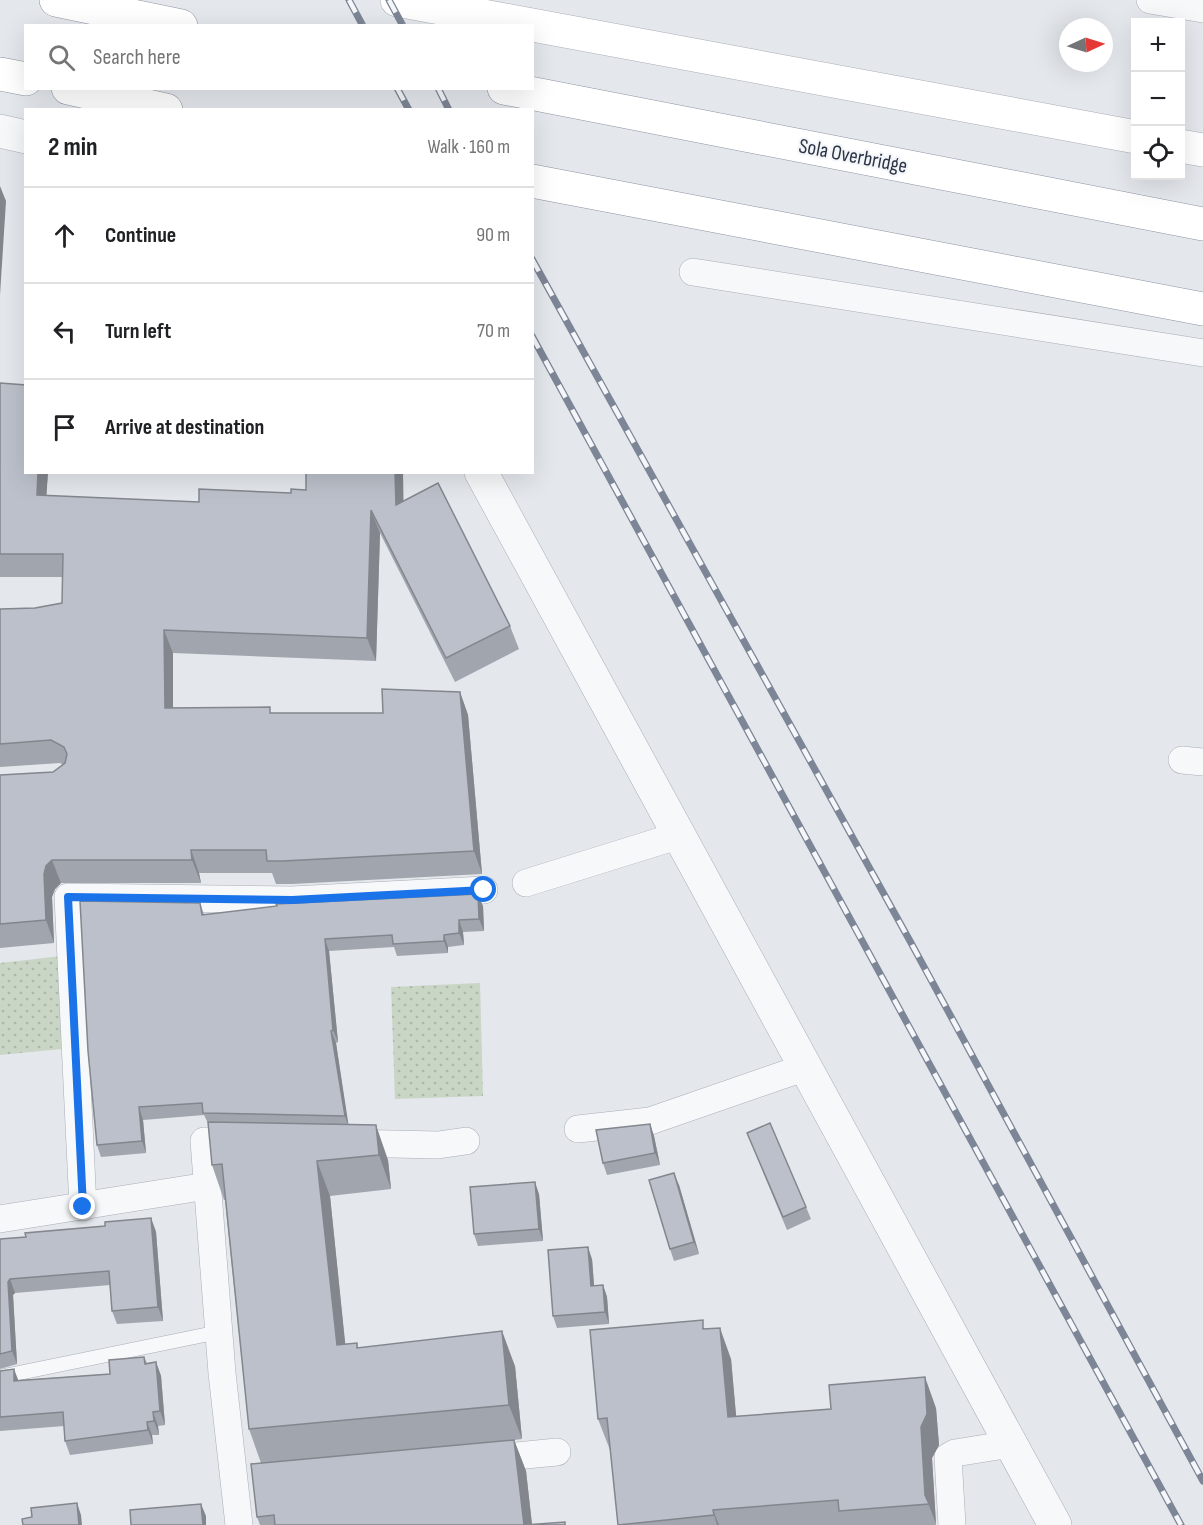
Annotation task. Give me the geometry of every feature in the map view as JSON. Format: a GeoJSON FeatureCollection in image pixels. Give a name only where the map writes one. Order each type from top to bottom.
{"type":"FeatureCollection","features":[{"type":"Feature","properties":{"kind":"main road"},"geometry":{"type":"LineString","coordinates":[[56,0],[171,24]]}},
{"type":"Feature","properties":{"kind":"main road"},"geometry":{"type":"LineString","coordinates":[[397,0],[526,24]]}},
{"type":"Feature","properties":{"kind":"main road"},"geometry":{"type":"LineString","coordinates":[[534,25],[1131,136]]}},
{"type":"Feature","properties":{"kind":"main road"},"geometry":{"type":"LineString","coordinates":[[0,74],[24,80]]}},
{"type":"Feature","properties":{"kind":"main road"},"geometry":{"type":"LineString","coordinates":[[77,90],[157,108]]}},
{"type":"Feature","properties":{"kind":"main road","name":"Sola Overbridge"},"geometry":{"type":"LineString","coordinates":[[514,90],[1203,224]]}},
{"type":"Feature","properties":{"kind":"main road"},"geometry":{"type":"LineString","coordinates":[[1185,147],[1203,150]]}},
{"type":"Feature","properties":{"kind":"main road"},"geometry":{"type":"LineString","coordinates":[[534,181],[1203,309]]}},
{"type":"Feature","properties":{"kind":"street"},"geometry":{"type":"LineString","coordinates":[[1150,0],[1203,9]]}},
{"type":"Feature","properties":{"kind":"street"},"geometry":{"type":"LineString","coordinates":[[0,131],[24,137]]}},
{"type":"Feature","properties":{"kind":"street"},"geometry":{"type":"LineString","coordinates":[[693,272],[1203,353]]}},
{"type":"Feature","properties":{"kind":"street"},"geometry":{"type":"LineString","coordinates":[[482,474],[1055,1525]]}},
{"type":"Feature","properties":{"kind":"street"},"geometry":{"type":"LineString","coordinates":[[526,883],[680,835]]}},
{"type":"Feature","properties":{"kind":"street"},"geometry":{"type":"LineString","coordinates":[[83,1207],[68,897],[292,900],[484,890]]}},
{"type":"Feature","properties":{"kind":"street"},"geometry":{"type":"LineString","coordinates":[[578,1129],[650,1121],[806,1067]]}},
{"type":"Feature","properties":{"kind":"street"},"geometry":{"type":"LineString","coordinates":[[239,1525],[246,1481],[219,1332],[204,1141],[274,1142]]}},
{"type":"Feature","properties":{"kind":"street"},"geometry":{"type":"LineString","coordinates":[[321,1143],[438,1145],[466,1141]]}},
{"type":"Feature","properties":{"kind":"street"},"geometry":{"type":"LineString","coordinates":[[0,1219],[207,1186]]}},
{"type":"Feature","properties":{"kind":"street"},"geometry":{"type":"LineString","coordinates":[[952,1525],[948,1457],[1011,1444]]}},
{"type":"Feature","properties":{"kind":"street"},"geometry":{"type":"LineString","coordinates":[[453,1462],[557,1452]]}},
{"type":"Feature","properties":{"kind":"lane"},"geometry":{"type":"LineString","coordinates":[[0,1377],[219,1332]]}},
{"type":"Feature","properties":{"kind":"green space"},"geometry":{"type":"Polygon","coordinates":[[[62,956],[72,1048],[0,1055],[0,963],[62,956]]]}},
{"type":"Feature","properties":{"kind":"green space"},"geometry":{"type":"Polygon","coordinates":[[[480,983],[483,1096],[395,1099],[391,987],[480,983]]]}},
{"type":"Feature","properties":{"kind":"building"},"geometry":{"type":"Polygon","coordinates":[[[0,383],[24,385],[24,474],[38,474],[37,495],[199,502],[199,489],[291,493],[291,489],[306,490],[306,474],[395,474],[396,505],[438,483],[510,626],[446,658],[371,510],[367,638],[164,630],[165,708],[270,707],[270,713],[383,713],[382,689],[460,692],[474,851],[267,861],[266,850],[191,850],[192,860],[52,860],[46,866],[44,874],[46,920],[0,924],[0,775],[53,772],[65,763],[67,754],[64,747],[51,740],[0,744],[0,609],[35,608],[62,603],[63,554],[0,554],[0,383]]]}},
{"type":"Feature","properties":{"kind":"building"},"geometry":{"type":"Polygon","coordinates":[[[478,894],[479,919],[459,920],[459,933],[444,935],[444,941],[393,944],[392,935],[325,939],[333,1030],[331,1031],[345,1116],[203,1113],[202,1103],[139,1107],[142,1141],[97,1145],[88,1051],[80,901],[200,903],[202,915],[277,906],[276,904],[478,894]]]}},
{"type":"Feature","properties":{"kind":"building"},"geometry":{"type":"Polygon","coordinates":[[[208,1122],[376,1125],[379,1155],[317,1161],[337,1345],[357,1343],[357,1348],[502,1331],[509,1405],[249,1429],[222,1164],[212,1165],[208,1122]]]}},
{"type":"Feature","properties":{"kind":"building"},"geometry":{"type":"Polygon","coordinates":[[[770,1123],[806,1207],[783,1217],[747,1133],[770,1123]]]}},
{"type":"Feature","properties":{"kind":"building"},"geometry":{"type":"Polygon","coordinates":[[[650,1124],[655,1153],[603,1163],[596,1130],[650,1124]]]}},
{"type":"Feature","properties":{"kind":"building"},"geometry":{"type":"Polygon","coordinates":[[[674,1173],[694,1242],[670,1249],[649,1180],[674,1173]]]}},
{"type":"Feature","properties":{"kind":"building"},"geometry":{"type":"Polygon","coordinates":[[[535,1182],[539,1229],[474,1234],[470,1187],[535,1182]]]}},
{"type":"Feature","properties":{"kind":"building"},"geometry":{"type":"Polygon","coordinates":[[[151,1218],[158,1307],[112,1311],[109,1271],[10,1279],[8,1282],[12,1351],[0,1354],[0,1239],[26,1237],[25,1233],[105,1226],[105,1222],[151,1218]]]}},
{"type":"Feature","properties":{"kind":"building"},"geometry":{"type":"Polygon","coordinates":[[[588,1247],[591,1286],[603,1285],[605,1312],[553,1316],[548,1250],[588,1247]]]}},
{"type":"Feature","properties":{"kind":"building"},"geometry":{"type":"Polygon","coordinates":[[[703,1320],[703,1329],[720,1328],[728,1417],[831,1409],[829,1385],[925,1377],[927,1414],[921,1427],[925,1495],[929,1504],[839,1511],[838,1500],[713,1510],[714,1515],[618,1525],[607,1418],[598,1419],[590,1330],[703,1320]]]}},
{"type":"Feature","properties":{"kind":"building"},"geometry":{"type":"Polygon","coordinates":[[[144,1357],[145,1364],[156,1362],[160,1411],[153,1412],[154,1421],[147,1422],[148,1430],[65,1441],[63,1412],[0,1417],[0,1371],[14,1369],[14,1381],[110,1374],[109,1360],[144,1357]]]}},
{"type":"Feature","properties":{"kind":"building"},"geometry":{"type":"Polygon","coordinates":[[[514,1440],[524,1525],[275,1525],[274,1515],[257,1517],[251,1464],[514,1440]]]}},
{"type":"Feature","properties":{"kind":"building"},"geometry":{"type":"Polygon","coordinates":[[[77,1503],[79,1525],[23,1525],[22,1519],[32,1517],[31,1508],[77,1503]]]}},
{"type":"Feature","properties":{"kind":"building"},"geometry":{"type":"Polygon","coordinates":[[[201,1504],[203,1525],[131,1525],[130,1510],[201,1504]]]}},
{"type":"Feature","properties":{"kind":"building"},"geometry":{"type":"Polygon","coordinates":[[[565,1522],[565,1525],[524,1525],[565,1522]]]}},
{"type":"Feature","properties":{"kind":"railway"},"geometry":{"type":"LineString","coordinates":[[349,0],[362,24]]}},
{"type":"Feature","properties":{"kind":"railway"},"geometry":{"type":"LineString","coordinates":[[389,0],[402,24]]}},
{"type":"Feature","properties":{"kind":"railway"},"geometry":{"type":"LineString","coordinates":[[398,90],[408,108]]}},
{"type":"Feature","properties":{"kind":"railway"},"geometry":{"type":"LineString","coordinates":[[439,90],[448,108]]}},
{"type":"Feature","properties":{"kind":"railway"},"geometry":{"type":"LineString","coordinates":[[534,263],[910,941],[1203,1481]]}},
{"type":"Feature","properties":{"kind":"railway"},"geometry":{"type":"LineString","coordinates":[[534,340],[1181,1525]]}},
{"type":"Feature","properties":{"kind":"route"},"geometry":{"type":"LineString","coordinates":[[83,1207],[68,897],[292,900],[484,890]]}}]}
